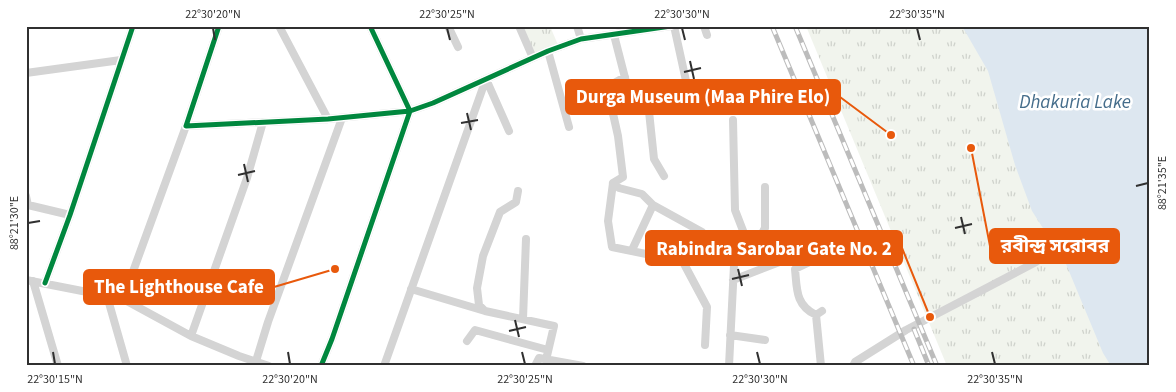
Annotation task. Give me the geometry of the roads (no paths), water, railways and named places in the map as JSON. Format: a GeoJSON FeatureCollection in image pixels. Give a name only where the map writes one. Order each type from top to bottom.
{"type":"FeatureCollection","features":[{"type":"Feature","properties":{"kind":"street"},"geometry":{"type":"LineString","coordinates":[[45,283],[70,215],[132,26]]}},
{"type":"Feature","properties":{"kind":"street"},"geometry":{"type":"LineString","coordinates":[[123,299],[186,126],[219,26]]}},
{"type":"Feature","properties":{"kind":"street"},"geometry":{"type":"LineString","coordinates":[[279,26],[328,119]]}},
{"type":"Feature","properties":{"kind":"street"},"geometry":{"type":"LineString","coordinates":[[321,366],[410,111],[370,26]]}},
{"type":"Feature","properties":{"kind":"street"},"geometry":{"type":"LineString","coordinates":[[448,26],[458,47]]}},
{"type":"Feature","properties":{"kind":"street"},"geometry":{"type":"LineString","coordinates":[[519,26],[532,58]]}},
{"type":"Feature","properties":{"kind":"street"},"geometry":{"type":"LineString","coordinates":[[577,26],[582,39]]}},
{"type":"Feature","properties":{"kind":"street"},"geometry":{"type":"LineString","coordinates":[[186,126],[328,119],[410,111],[486,80],[548,51],[582,39],[673,26],[688,90]]}},
{"type":"Feature","properties":{"kind":"street"},"geometry":{"type":"LineString","coordinates":[[704,26],[707,35]]}},
{"type":"Feature","properties":{"kind":"street"},"geometry":{"type":"LineString","coordinates":[[614,35],[631,101],[666,104]]}},
{"type":"Feature","properties":{"kind":"street"},"geometry":{"type":"LineString","coordinates":[[548,51],[569,127]]}},
{"type":"Feature","properties":{"kind":"street"},"geometry":{"type":"LineString","coordinates":[[26,73],[120,60]]}},
{"type":"Feature","properties":{"kind":"street"},"geometry":{"type":"LineString","coordinates":[[625,77],[607,87],[618,136],[623,177],[613,184],[608,221],[612,247],[683,262],[707,307],[705,345]]}},
{"type":"Feature","properties":{"kind":"street"},"geometry":{"type":"LineString","coordinates":[[486,80],[510,131]]}},
{"type":"Feature","properties":{"kind":"street"},"geometry":{"type":"LineString","coordinates":[[384,366],[486,80]]}},
{"type":"Feature","properties":{"kind":"street"},"geometry":{"type":"LineString","coordinates":[[648,102],[654,159],[664,176]]}},
{"type":"Feature","properties":{"kind":"street"},"geometry":{"type":"LineString","coordinates":[[256,361],[268,322],[342,118]]}},
{"type":"Feature","properties":{"kind":"street"},"geometry":{"type":"LineString","coordinates":[[733,120],[735,210],[747,240]]}},
{"type":"Feature","properties":{"kind":"street"},"geometry":{"type":"LineString","coordinates":[[190,336],[247,178],[262,122]]}},
{"type":"Feature","properties":{"kind":"street"},"geometry":{"type":"LineString","coordinates":[[613,184],[619,188],[642,194],[653,205],[702,232],[705,241],[683,262]]}},
{"type":"Feature","properties":{"kind":"street"},"geometry":{"type":"LineString","coordinates":[[729,366],[734,265],[737,248],[747,240],[760,237],[765,228],[765,187]]}},
{"type":"Feature","properties":{"kind":"street"},"geometry":{"type":"LineString","coordinates":[[485,311],[479,305],[477,288],[482,256],[500,212],[516,202],[518,191]]}},
{"type":"Feature","properties":{"kind":"street"},"geometry":{"type":"LineString","coordinates":[[26,196],[27,205],[70,215]]}},
{"type":"Feature","properties":{"kind":"street"},"geometry":{"type":"LineString","coordinates":[[632,250],[653,205]]}},
{"type":"Feature","properties":{"kind":"street"},"geometry":{"type":"LineString","coordinates":[[523,319],[526,240]]}},
{"type":"Feature","properties":{"kind":"street"},"geometry":{"type":"LineString","coordinates":[[733,280],[816,248]]}},
{"type":"Feature","properties":{"kind":"street"},"geometry":{"type":"LineString","coordinates":[[821,366],[819,313],[808,311],[798,298],[795,268],[831,252]]}},
{"type":"Feature","properties":{"kind":"street"},"geometry":{"type":"LineString","coordinates":[[852,366],[855,362],[906,330],[1036,262]]}},
{"type":"Feature","properties":{"kind":"street"},"geometry":{"type":"LineString","coordinates":[[58,366],[30,280],[123,299],[190,336],[269,366]]}},
{"type":"Feature","properties":{"kind":"street"},"geometry":{"type":"LineString","coordinates":[[411,289],[485,311],[554,326],[546,360]]}},
{"type":"Feature","properties":{"kind":"street"},"geometry":{"type":"LineString","coordinates":[[107,296],[128,366]]}},
{"type":"Feature","properties":{"kind":"street"},"geometry":{"type":"LineString","coordinates":[[467,341],[475,330],[548,350]]}},
{"type":"Feature","properties":{"kind":"street"},"geometry":{"type":"LineString","coordinates":[[730,335],[765,340]]}},
{"type":"Feature","properties":{"kind":"street"},"geometry":{"type":"LineString","coordinates":[[237,366],[239,356]]}},
{"type":"Feature","properties":{"kind":"street"},"geometry":{"type":"LineString","coordinates":[[535,366],[539,358],[582,366]]}},
{"type":"Feature","properties":{"kind":"water","name":"Dhakuria Lake"},"geometry":{"type":"Polygon","coordinates":[[[962,26],[1150,26],[1150,366],[1111,366],[1103,353],[1066,264],[1032,211],[1015,165],[988,71],[962,26]]]}},
{"type":"Feature","properties":{"kind":"railway"},"geometry":{"type":"LineString","coordinates":[[772,26],[914,366]]}},
{"type":"Feature","properties":{"kind":"railway"},"geometry":{"type":"LineString","coordinates":[[795,26],[937,366]]}},
{"type":"Feature","properties":{"kind":"railway"},"geometry":{"type":"LineString","coordinates":[[914,329],[929,366]]}},
{"type":"Feature","properties":{"kind":"place","name":"Durga Museum (Maa Phire Elo)"},"geometry":{"type":"Point","coordinates":[891,135]}},
{"type":"Feature","properties":{"kind":"place","name":"রবীন্দ্র সরোবর"},"geometry":{"type":"Point","coordinates":[971,148]}},
{"type":"Feature","properties":{"kind":"place","name":"The Lighthouse Cafe"},"geometry":{"type":"Point","coordinates":[335,269]}},
{"type":"Feature","properties":{"kind":"place","name":"Rabindra Sarobar Gate No. 2"},"geometry":{"type":"Point","coordinates":[930,317]}}]}
